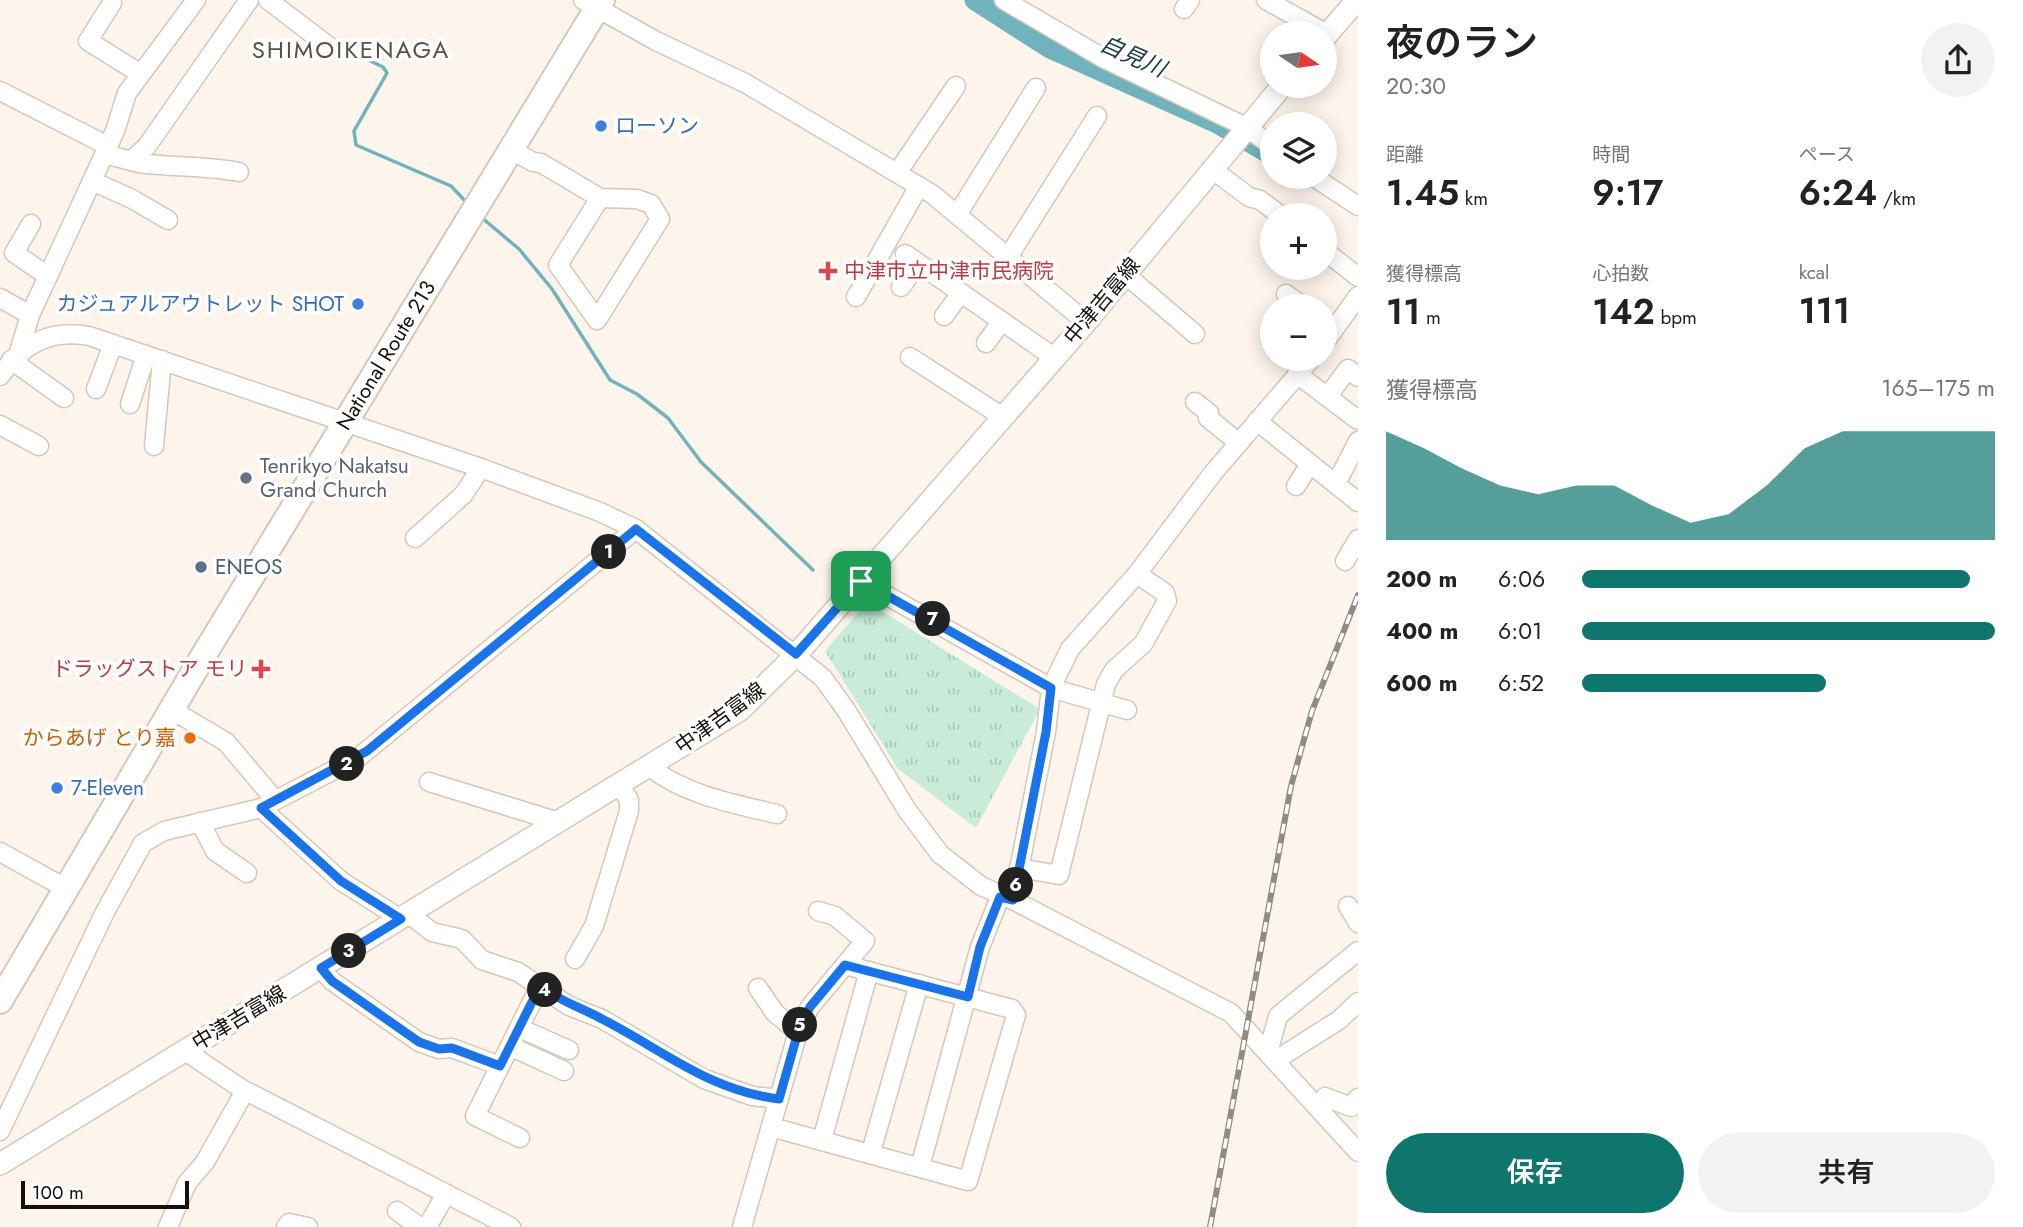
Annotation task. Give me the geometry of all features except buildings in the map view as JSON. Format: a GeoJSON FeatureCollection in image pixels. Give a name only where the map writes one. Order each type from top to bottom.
{"type":"FeatureCollection","features":[{"type":"Feature","properties":{"kind":"highway","name":"National Route 213"},"geometry":{"type":"LineString","coordinates":[[0,1001],[172,710],[511,150],[594,3]]}},
{"type":"Feature","properties":{"kind":"main road"},"geometry":{"type":"LineString","coordinates":[[1337,25],[1354,9]]}},
{"type":"Feature","properties":{"kind":"main road","name":"中津吉富線"},"geometry":{"type":"LineString","coordinates":[[0,1164],[740,710],[796,654],[1055,358],[1271,98]]}},
{"type":"Feature","properties":{"kind":"street"},"geometry":{"type":"LineString","coordinates":[[15,356],[30,315],[106,151],[127,93],[196,0]]}},
{"type":"Feature","properties":{"kind":"street"},"geometry":{"type":"LineString","coordinates":[[132,160],[147,146],[248,0]]}},
{"type":"Feature","properties":{"kind":"street"},"geometry":{"type":"LineString","coordinates":[[268,0],[331,48]]}},
{"type":"Feature","properties":{"kind":"street"},"geometry":{"type":"LineString","coordinates":[[1004,0],[1103,58],[1246,127],[1260,137]]}},
{"type":"Feature","properties":{"kind":"street"},"geometry":{"type":"LineString","coordinates":[[1266,0],[1302,21]]}},
{"type":"Feature","properties":{"kind":"street"},"geometry":{"type":"LineString","coordinates":[[112,3],[88,41],[141,74]]}},
{"type":"Feature","properties":{"kind":"street"},"geometry":{"type":"LineString","coordinates":[[594,3],[656,41],[744,83],[919,186],[1086,322]]}},
{"type":"Feature","properties":{"kind":"street"},"geometry":{"type":"LineString","coordinates":[[897,173],[956,86]]}},
{"type":"Feature","properties":{"kind":"street"},"geometry":{"type":"LineString","coordinates":[[957,215],[1036,88]]}},
{"type":"Feature","properties":{"kind":"street"},"geometry":{"type":"LineString","coordinates":[[0,91],[106,151],[142,164],[214,167],[239,172]]}},
{"type":"Feature","properties":{"kind":"street"},"geometry":{"type":"LineString","coordinates":[[1008,257],[1097,116]]}},
{"type":"Feature","properties":{"kind":"street"},"geometry":{"type":"LineString","coordinates":[[511,150],[533,162],[541,163],[600,198],[652,204],[660,219],[597,320],[558,265],[600,198]]}},
{"type":"Feature","properties":{"kind":"street"},"geometry":{"type":"LineString","coordinates":[[1212,169],[1249,197],[1264,203]]}},
{"type":"Feature","properties":{"kind":"street"},"geometry":{"type":"LineString","coordinates":[[92,181],[132,199],[168,220]]}},
{"type":"Feature","properties":{"kind":"street"},"geometry":{"type":"LineString","coordinates":[[856,297],[919,186]]}},
{"type":"Feature","properties":{"kind":"street"},"geometry":{"type":"LineString","coordinates":[[1332,189],[1358,206]]}},
{"type":"Feature","properties":{"kind":"street"},"geometry":{"type":"LineString","coordinates":[[32,224],[14,253],[48,275]]}},
{"type":"Feature","properties":{"kind":"street"},"geometry":{"type":"LineString","coordinates":[[901,287],[912,259],[1055,358]]}},
{"type":"Feature","properties":{"kind":"street"},"geometry":{"type":"LineString","coordinates":[[1337,260],[1358,277]]}},
{"type":"Feature","properties":{"kind":"street"},"geometry":{"type":"LineString","coordinates":[[1125,274],[1195,334]]}},
{"type":"Feature","properties":{"kind":"street"},"geometry":{"type":"LineString","coordinates":[[944,316],[961,293]]}},
{"type":"Feature","properties":{"kind":"street"},"geometry":{"type":"LineString","coordinates":[[1337,320],[1358,296]]}},
{"type":"Feature","properties":{"kind":"street"},"geometry":{"type":"LineString","coordinates":[[0,298],[30,315]]}},
{"type":"Feature","properties":{"kind":"street"},"geometry":{"type":"LineString","coordinates":[[986,343],[1002,321]]}},
{"type":"Feature","properties":{"kind":"street"},"geometry":{"type":"LineString","coordinates":[[0,376],[15,356],[32,343],[58,334],[79,335],[113,344],[481,468],[600,512],[636,529],[796,654],[836,695],[925,837],[953,866],[1007,898],[1231,1013],[1318,1105],[1358,1152]]}},
{"type":"Feature","properties":{"kind":"street"},"geometry":{"type":"LineString","coordinates":[[96,389],[113,344]]}},
{"type":"Feature","properties":{"kind":"street"},"geometry":{"type":"LineString","coordinates":[[15,356],[64,398]]}},
{"type":"Feature","properties":{"kind":"street"},"geometry":{"type":"LineString","coordinates":[[910,357],[1003,417]]}},
{"type":"Feature","properties":{"kind":"street"},"geometry":{"type":"LineString","coordinates":[[130,404],[154,358]]}},
{"type":"Feature","properties":{"kind":"street"},"geometry":{"type":"LineString","coordinates":[[154,358],[154,446]]}},
{"type":"Feature","properties":{"kind":"street"},"geometry":{"type":"LineString","coordinates":[[1327,397],[1348,369],[1358,377]]}},
{"type":"Feature","properties":{"kind":"street"},"geometry":{"type":"LineString","coordinates":[[920,1167],[980,947],[1007,898],[1018,868],[1046,732],[1051,688],[1070,649],[1137,574],[1239,443],[1300,371]]}},
{"type":"Feature","properties":{"kind":"street"},"geometry":{"type":"LineString","coordinates":[[1297,374],[1358,420]]}},
{"type":"Feature","properties":{"kind":"street"},"geometry":{"type":"LineString","coordinates":[[1195,402],[1209,413],[1208,418],[1239,443]]}},
{"type":"Feature","properties":{"kind":"street"},"geometry":{"type":"LineString","coordinates":[[1257,421],[1358,502]]}},
{"type":"Feature","properties":{"kind":"street"},"geometry":{"type":"LineString","coordinates":[[0,425],[39,446]]}},
{"type":"Feature","properties":{"kind":"street"},"geometry":{"type":"LineString","coordinates":[[1336,484],[1358,441]]}},
{"type":"Feature","properties":{"kind":"street"},"geometry":{"type":"LineString","coordinates":[[1296,486],[1310,464]]}},
{"type":"Feature","properties":{"kind":"street"},"geometry":{"type":"LineString","coordinates":[[415,538],[463,495],[481,468]]}},
{"type":"Feature","properties":{"kind":"street"},"geometry":{"type":"LineString","coordinates":[[0,1131],[63,997],[139,849],[155,834],[268,804],[367,751],[636,529]]}},
{"type":"Feature","properties":{"kind":"street"},"geometry":{"type":"LineString","coordinates":[[1345,561],[1358,539]]}},
{"type":"Feature","properties":{"kind":"street"},"geometry":{"type":"LineString","coordinates":[[1018,868],[1059,875],[1106,684],[1114,670],[1143,644],[1167,601],[1166,593],[1137,574]]}},
{"type":"Feature","properties":{"kind":"street"},"geometry":{"type":"LineString","coordinates":[[861,581],[1051,688],[1127,710]]}},
{"type":"Feature","properties":{"kind":"street"},"geometry":{"type":"LineString","coordinates":[[172,710],[226,742],[268,804],[341,881],[432,932],[466,940],[482,960],[511,968],[569,1006],[602,1019],[704,1079],[752,1096],[779,1099]]}},
{"type":"Feature","properties":{"kind":"street"},"geometry":{"type":"LineString","coordinates":[[650,767],[667,779],[708,796],[777,814]]}},
{"type":"Feature","properties":{"kind":"street"},"geometry":{"type":"LineString","coordinates":[[429,782],[559,822]]}},
{"type":"Feature","properties":{"kind":"street"},"geometry":{"type":"LineString","coordinates":[[575,958],[594,926],[629,811],[629,800],[620,786]]}},
{"type":"Feature","properties":{"kind":"street"},"geometry":{"type":"LineString","coordinates":[[200,822],[215,851],[247,873]]}},
{"type":"Feature","properties":{"kind":"street"},"geometry":{"type":"LineString","coordinates":[[0,852],[67,889]]}},
{"type":"Feature","properties":{"kind":"street"},"geometry":{"type":"LineString","coordinates":[[1348,906],[1358,923]]}},
{"type":"Feature","properties":{"kind":"street"},"geometry":{"type":"LineString","coordinates":[[742,1227],[798,1032],[810,1007],[865,941],[835,916],[818,911]]}},
{"type":"Feature","properties":{"kind":"street"},"geometry":{"type":"LineString","coordinates":[[1272,1057],[1278,1016],[1358,951]]}},
{"type":"Feature","properties":{"kind":"street"},"geometry":{"type":"LineString","coordinates":[[771,1127],[871,1152],[968,1181],[1016,1015],[1012,1009],[845,965]]}},
{"type":"Feature","properties":{"kind":"street"},"geometry":{"type":"LineString","coordinates":[[321,968],[332,981],[419,1042],[439,1049],[452,1048],[500,1066]]}},
{"type":"Feature","properties":{"kind":"street"},"geometry":{"type":"LineString","coordinates":[[822,1140],[869,971]]}},
{"type":"Feature","properties":{"kind":"street"},"geometry":{"type":"LineString","coordinates":[[871,1152],[919,984]]}},
{"type":"Feature","properties":{"kind":"street"},"geometry":{"type":"LineString","coordinates":[[520,1138],[475,1116],[540,986]]}},
{"type":"Feature","properties":{"kind":"street"},"geometry":{"type":"LineString","coordinates":[[758,988],[775,1013],[798,1032]]}},
{"type":"Feature","properties":{"kind":"street"},"geometry":{"type":"LineString","coordinates":[[1272,1057],[1339,1020],[1358,1002]]}},
{"type":"Feature","properties":{"kind":"street"},"geometry":{"type":"LineString","coordinates":[[519,1028],[569,1050]]}},
{"type":"Feature","properties":{"kind":"street"},"geometry":{"type":"LineString","coordinates":[[510,1046],[564,1071]]}},
{"type":"Feature","properties":{"kind":"street"},"geometry":{"type":"LineString","coordinates":[[185,1051],[245,1091],[511,1227]]}},
{"type":"Feature","properties":{"kind":"street"},"geometry":{"type":"LineString","coordinates":[[168,1227],[187,1182],[205,1162],[245,1091]]}},
{"type":"Feature","properties":{"kind":"street"},"geometry":{"type":"LineString","coordinates":[[1318,1105],[1325,1097],[1351,1107],[1358,1098]]}},
{"type":"Feature","properties":{"kind":"street"},"geometry":{"type":"LineString","coordinates":[[427,1227],[446,1194]]}},
{"type":"Feature","properties":{"kind":"street"},"geometry":{"type":"LineString","coordinates":[[397,1211],[420,1227]]}},
{"type":"Feature","properties":{"kind":"street"},"geometry":{"type":"LineString","coordinates":[[286,1227],[289,1223],[308,1227]]}},
{"type":"Feature","properties":{"kind":"green space"},"geometry":{"type":"Polygon","coordinates":[[[867,602],[1040,709],[976,828],[898,769],[825,651],[867,602]]]}},
{"type":"Feature","properties":{"kind":"waterway","name":"自見川"},"geometry":{"type":"LineString","coordinates":[[975,0],[1050,48],[1217,123],[1260,148]]}},
{"type":"Feature","properties":{"kind":"waterway"},"geometry":{"type":"LineString","coordinates":[[337,45],[383,67],[387,73],[354,131],[356,145],[451,186],[468,204]]}},
{"type":"Feature","properties":{"kind":"waterway"},"geometry":{"type":"LineString","coordinates":[[481,217],[519,249],[552,289],[610,380],[637,394],[668,418],[701,462],[813,570]]}},
{"type":"Feature","properties":{"kind":"railway"},"geometry":{"type":"LineString","coordinates":[[1210,1227],[1291,786],[1312,711],[1358,595]]}},
{"type":"Feature","properties":{"kind":"place","name":"ローソン"},"geometry":{"type":"Point","coordinates":[601,126]}},
{"type":"Feature","properties":{"kind":"place","name":"中津市立中津市民病院"},"geometry":{"type":"Point","coordinates":[828,271]}},
{"type":"Feature","properties":{"kind":"place","name":"カジュアルアウトレット SHOT"},"geometry":{"type":"Point","coordinates":[358,304]}},
{"type":"Feature","properties":{"kind":"place","name":"Tenrikyo Nakatsu Grand Church"},"geometry":{"type":"Point","coordinates":[246,478]}},
{"type":"Feature","properties":{"kind":"place","name":"ENEOS"},"geometry":{"type":"Point","coordinates":[201,567]}},
{"type":"Feature","properties":{"kind":"place","name":"ドラッグストア モリ"},"geometry":{"type":"Point","coordinates":[261,669]}},
{"type":"Feature","properties":{"kind":"place","name":"からあげ とり嘉"},"geometry":{"type":"Point","coordinates":[190,738]}},
{"type":"Feature","properties":{"kind":"place","name":"7-Eleven"},"geometry":{"type":"Point","coordinates":[57,788]}},
{"type":"Feature","properties":{"kind":"district","name":"SHIMOIKENAGA"},"geometry":{"type":"Point","coordinates":[351,49]}},
{"type":"Feature","properties":{"kind":"route"},"geometry":{"type":"LineString","coordinates":[[636,529],[796,654],[861,581],[898,599],[1051,688],[1046,732],[1031,796],[1013,900],[1000,897],[980,947],[968,997],[845,965],[810,1007],[800,1025],[779,1099],[752,1096],[704,1079],[602,1019],[569,1006],[540,986],[500,1066],[452,1048],[434,1048],[419,1042],[332,981],[321,968],[401,919],[341,881],[261,808],[367,751],[435,692],[489,651],[636,529]]}}]}
